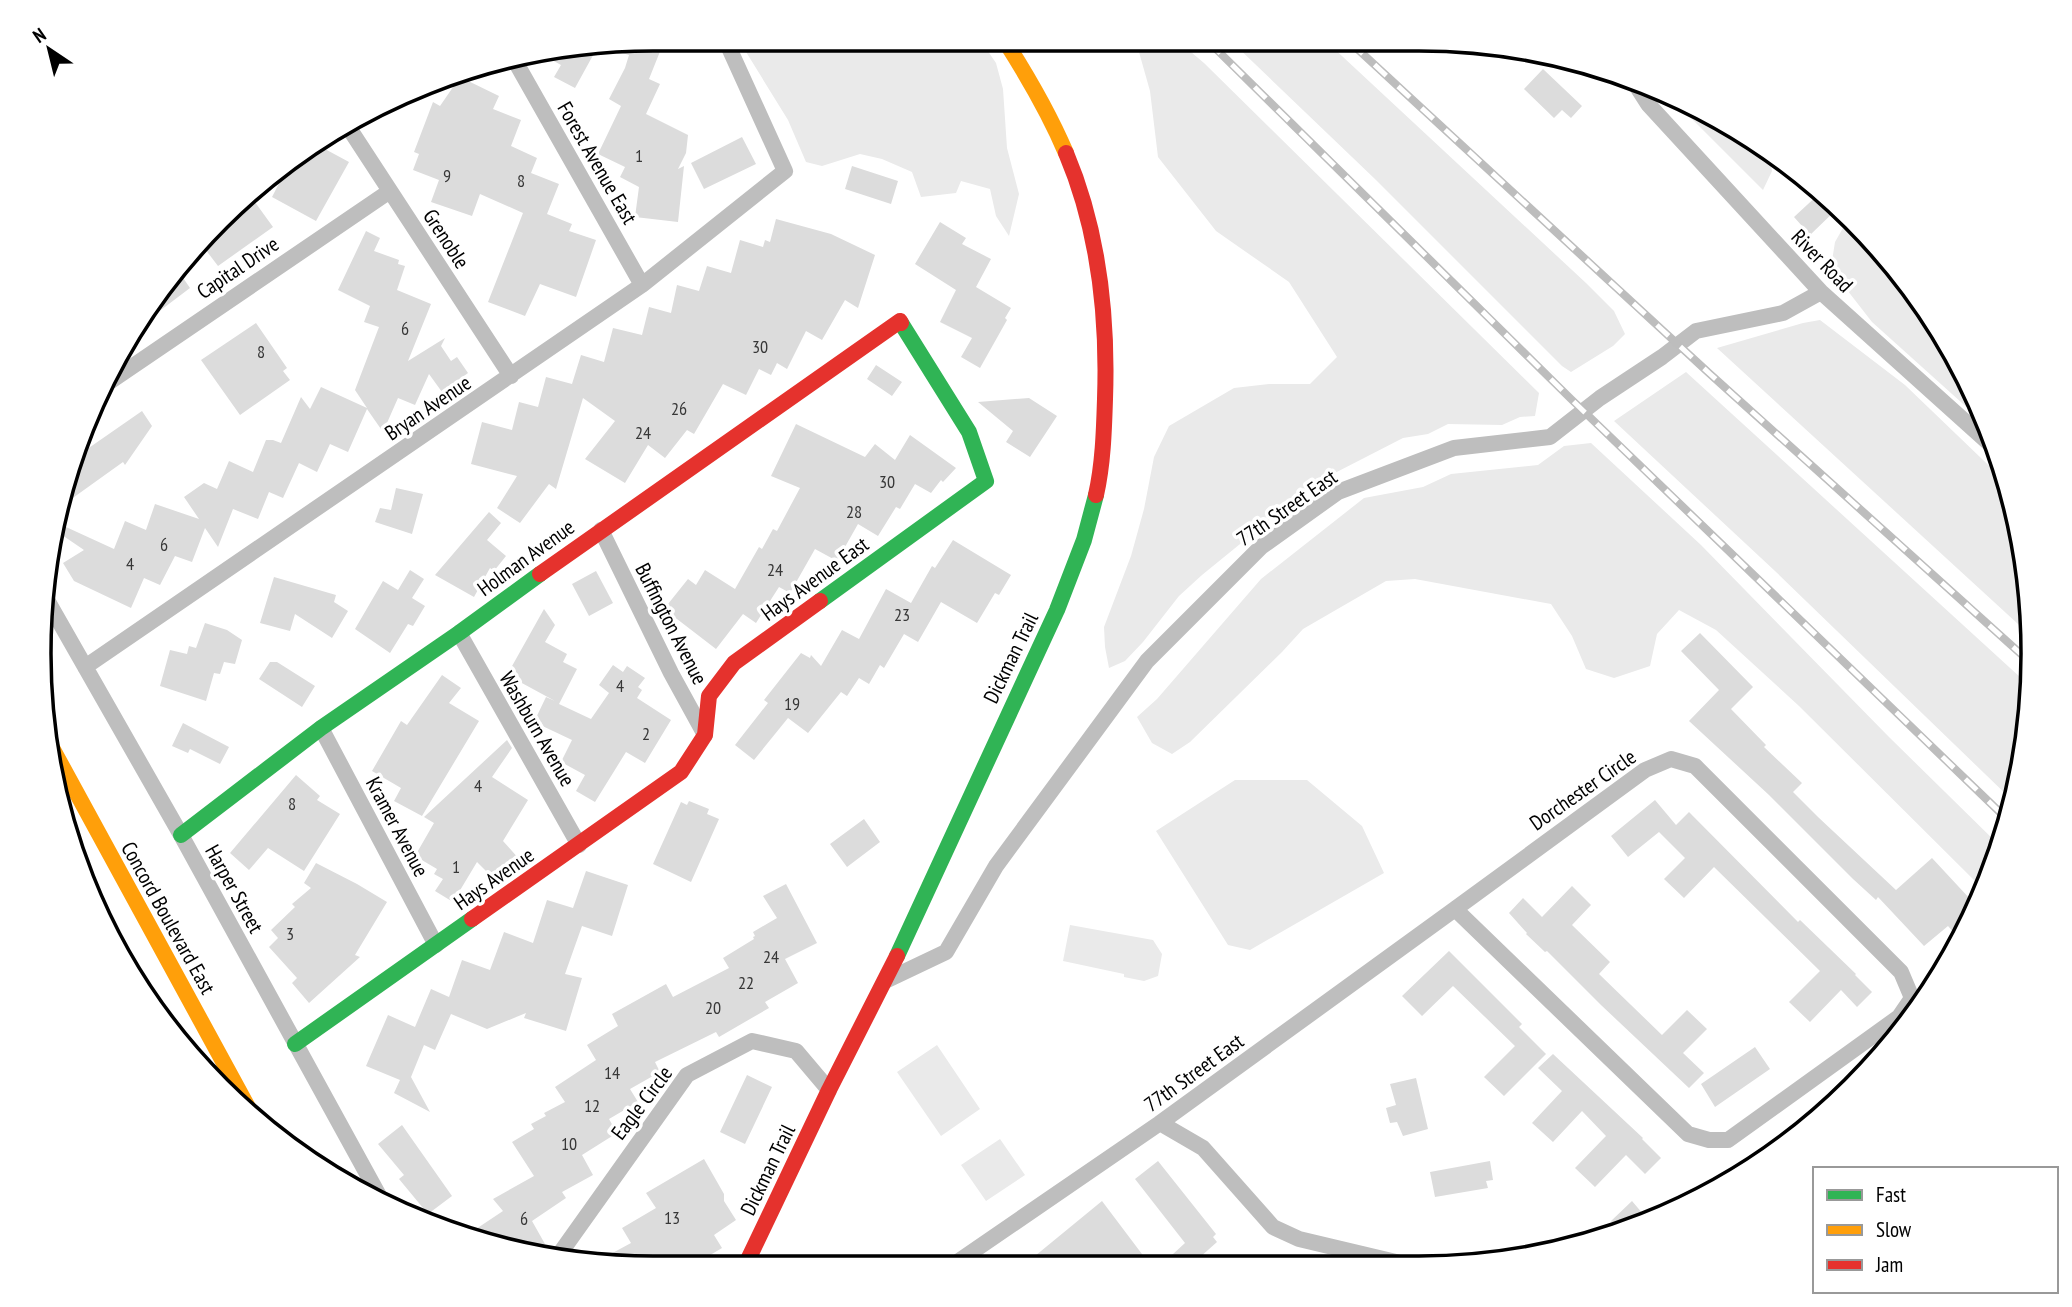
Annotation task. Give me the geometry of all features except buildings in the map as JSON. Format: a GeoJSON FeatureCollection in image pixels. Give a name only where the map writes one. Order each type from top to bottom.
{"type":"FeatureCollection","features":[{"type":"Feature","properties":{"kind":"street","name":"Bryan Avenue"},"geometry":{"type":"LineString","coordinates":[[85,667],[642,285],[785,171],[730,51]]}},
{"type":"Feature","properties":{"kind":"street","name":"Dickman Trail"},"geometry":{"type":"LineString","coordinates":[[750,1256],[829,1090],[885,981],[1054,617],[1091,515],[1103,448],[1107,370],[1102,279],[1095,238],[1080,187],[1058,132],[1041,96],[1012,51]]}},
{"type":"Feature","properties":{"kind":"street","name":"Forest Avenue East"},"geometry":{"type":"LineString","coordinates":[[518,66],[642,285]]}},
{"type":"Feature","properties":{"kind":"street","name":"River Road"},"geometry":{"type":"LineString","coordinates":[[1642,94],[1821,292],[1979,434]]}},
{"type":"Feature","properties":{"kind":"street","name":"Grenoble"},"geometry":{"type":"LineString","coordinates":[[352,132],[511,376]]}},
{"type":"Feature","properties":{"kind":"street","name":"Capital Drive"},"geometry":{"type":"LineString","coordinates":[[119,375],[390,191]]}},
{"type":"Feature","properties":{"kind":"street","name":"77th Street East"},"geometry":{"type":"LineString","coordinates":[[885,981],[946,952],[996,866],[1147,661],[1261,547],[1338,492],[1454,448],[1550,437],[1600,398],[1696,331],[1783,313],[1821,292]]}},
{"type":"Feature","properties":{"kind":"street","name":"Holman Avenue"},"geometry":{"type":"LineString","coordinates":[[181,835],[321,728],[900,321],[969,432],[986,481]]}},
{"type":"Feature","properties":{"kind":"street","name":"Hays Avenue East"},"geometry":{"type":"LineString","coordinates":[[705,735],[709,696],[734,663],[986,481]]}},
{"type":"Feature","properties":{"kind":"street","name":"Buffington Avenue"},"geometry":{"type":"LineString","coordinates":[[601,530],[671,673],[705,735]]}},
{"type":"Feature","properties":{"kind":"street","name":"Harper Street"},"geometry":{"type":"LineString","coordinates":[[52,610],[181,835],[374,1187]]}},
{"type":"Feature","properties":{"kind":"street","name":"Washburn Avenue"},"geometry":{"type":"LineString","coordinates":[[458,634],[579,845]]}},
{"type":"Feature","properties":{"kind":"street","name":"Kramer Avenue"},"geometry":{"type":"LineString","coordinates":[[321,728],[436,945]]}},
{"type":"Feature","properties":{"kind":"street","name":"Hays Avenue"},"geometry":{"type":"LineString","coordinates":[[295,1044],[681,772],[705,735]]}},
{"type":"Feature","properties":{"kind":"street","name":"Dorchester Circle"},"geometry":{"type":"LineString","coordinates":[[1671,759],[1695,766],[1901,972],[1912,999],[1899,1017],[1728,1140],[1709,1140],[1688,1134],[1455,909],[1645,770],[1671,759]]}},
{"type":"Feature","properties":{"kind":"street","name":"Concord Boulevard East"},"geometry":{"type":"LineString","coordinates":[[61,764],[240,1092]]}},
{"type":"Feature","properties":{"kind":"street","name":"77th Street East"},"geometry":{"type":"LineString","coordinates":[[966,1256],[1160,1123],[1455,909]]}},
{"type":"Feature","properties":{"kind":"street","name":"Eagle Circle"},"geometry":{"type":"LineString","coordinates":[[563,1249],[687,1075],[752,1041],[796,1051],[829,1090]]}},
{"type":"Feature","properties":{"kind":"street"},"geometry":{"type":"LineString","coordinates":[[1160,1123],[1203,1148],[1273,1227],[1299,1239],[1371,1256]]}},
{"type":"Feature","properties":{"kind":"shaded area"},"geometry":{"type":"Polygon","coordinates":[[[745,51],[988,51],[996,63],[1003,89],[1007,148],[1019,194],[1009,236],[996,216],[990,189],[961,181],[956,193],[921,197],[912,172],[882,159],[860,154],[822,166],[806,162],[788,120],[745,51]]]}},
{"type":"Feature","properties":{"kind":"shaded area"},"geometry":{"type":"Polygon","coordinates":[[[1139,51],[1190,51],[1539,393],[1535,416],[1520,417],[1502,425],[1448,424],[1428,434],[1403,438],[1327,477],[1299,496],[1202,575],[1179,596],[1125,661],[1109,668],[1104,627],[1131,556],[1154,457],[1169,426],[1234,388],[1269,384],[1310,384],[1337,357],[1289,282],[1216,231],[1158,157],[1150,91],[1139,51]]]}},
{"type":"Feature","properties":{"kind":"shaded area"},"geometry":{"type":"Polygon","coordinates":[[[1241,51],[1337,51],[1586,283],[1614,311],[1625,334],[1613,346],[1571,372],[1241,51]]]}},
{"type":"Feature","properties":{"kind":"shaded area"},"geometry":{"type":"Polygon","coordinates":[[[1689,116],[1720,132],[1771,165],[1772,171],[1763,190],[1689,116]]]}},
{"type":"Feature","properties":{"kind":"shaded area"},"geometry":{"type":"Polygon","coordinates":[[[1844,226],[1897,287],[1940,352],[1969,409],[1872,322],[1837,277],[1832,261],[1835,242],[1844,226]]]}},
{"type":"Feature","properties":{"kind":"shaded area"},"geometry":{"type":"Polygon","coordinates":[[[1820,320],[1905,385],[1992,468],[2010,536],[2020,626],[1717,348],[1820,320]]]}},
{"type":"Feature","properties":{"kind":"shaded area"},"geometry":{"type":"Polygon","coordinates":[[[1686,372],[2020,677],[2016,732],[2005,793],[1775,571],[1614,421],[1686,372]]]}},
{"type":"Feature","properties":{"kind":"shaded area"},"geometry":{"type":"Polygon","coordinates":[[[1591,443],[1701,545],[1992,838],[1976,882],[1799,706],[1716,630],[1679,610],[1657,634],[1650,666],[1614,678],[1586,669],[1572,636],[1551,604],[1415,579],[1386,581],[1303,629],[1190,742],[1172,754],[1152,743],[1137,717],[1157,699],[1261,579],[1364,498],[1423,487],[1451,474],[1538,465],[1564,446],[1591,443]]]}},
{"type":"Feature","properties":{"kind":"shaded area"},"geometry":{"type":"Polygon","coordinates":[[[1235,780],[1307,780],[1362,826],[1384,873],[1250,950],[1228,945],[1156,831],[1235,780]]]}},
{"type":"Feature","properties":{"kind":"shaded area"},"geometry":{"type":"Polygon","coordinates":[[[1070,925],[1153,940],[1162,954],[1158,976],[1144,981],[1063,961],[1070,925]]]}},
{"type":"Feature","properties":{"kind":"shaded area"},"geometry":{"type":"Polygon","coordinates":[[[937,1045],[980,1109],[941,1136],[897,1072],[937,1045]]]}},
{"type":"Feature","properties":{"kind":"shaded area"},"geometry":{"type":"Polygon","coordinates":[[[1000,1139],[1025,1175],[986,1201],[961,1165],[1000,1139]]]}},
{"type":"Feature","properties":{"kind":"railway"},"geometry":{"type":"LineString","coordinates":[[1218,51],[1571,399],[2000,813]]}},
{"type":"Feature","properties":{"kind":"railway"},"geometry":{"type":"LineString","coordinates":[[1360,51],[1710,374],[2021,654]]}},
{"type":"Feature","properties":{"kind":"traffic: fast"},"geometry":{"type":"LineString","coordinates":[[820,601],[986,481],[969,432],[901,323]]}},
{"type":"Feature","properties":{"kind":"traffic: fast"},"geometry":{"type":"LineString","coordinates":[[897,956],[1057,610],[1084,540],[1096,495]]}},
{"type":"Feature","properties":{"kind":"traffic: fast"},"geometry":{"type":"LineString","coordinates":[[181,835],[321,728],[540,574]]}},
{"type":"Feature","properties":{"kind":"traffic: fast"},"geometry":{"type":"LineString","coordinates":[[295,1044],[472,919]]}},
{"type":"Feature","properties":{"kind":"traffic: slow"},"geometry":{"type":"LineString","coordinates":[[1011,51],[1038,96],[1066,153]]}},
{"type":"Feature","properties":{"kind":"traffic: slow"},"geometry":{"type":"LineString","coordinates":[[61,764],[240,1092]]}},
{"type":"Feature","properties":{"kind":"traffic: jam"},"geometry":{"type":"LineString","coordinates":[[1066,153],[1094,243],[1103,304],[1105,411],[1102,459],[1096,495]]}},
{"type":"Feature","properties":{"kind":"traffic: jam"},"geometry":{"type":"LineString","coordinates":[[540,574],[900,321],[901,323]]}},
{"type":"Feature","properties":{"kind":"traffic: jam"},"geometry":{"type":"LineString","coordinates":[[472,919],[681,772],[705,735],[709,696],[734,663],[820,601]]}},
{"type":"Feature","properties":{"kind":"traffic: jam"},"geometry":{"type":"LineString","coordinates":[[750,1256],[897,956]]}}]}
